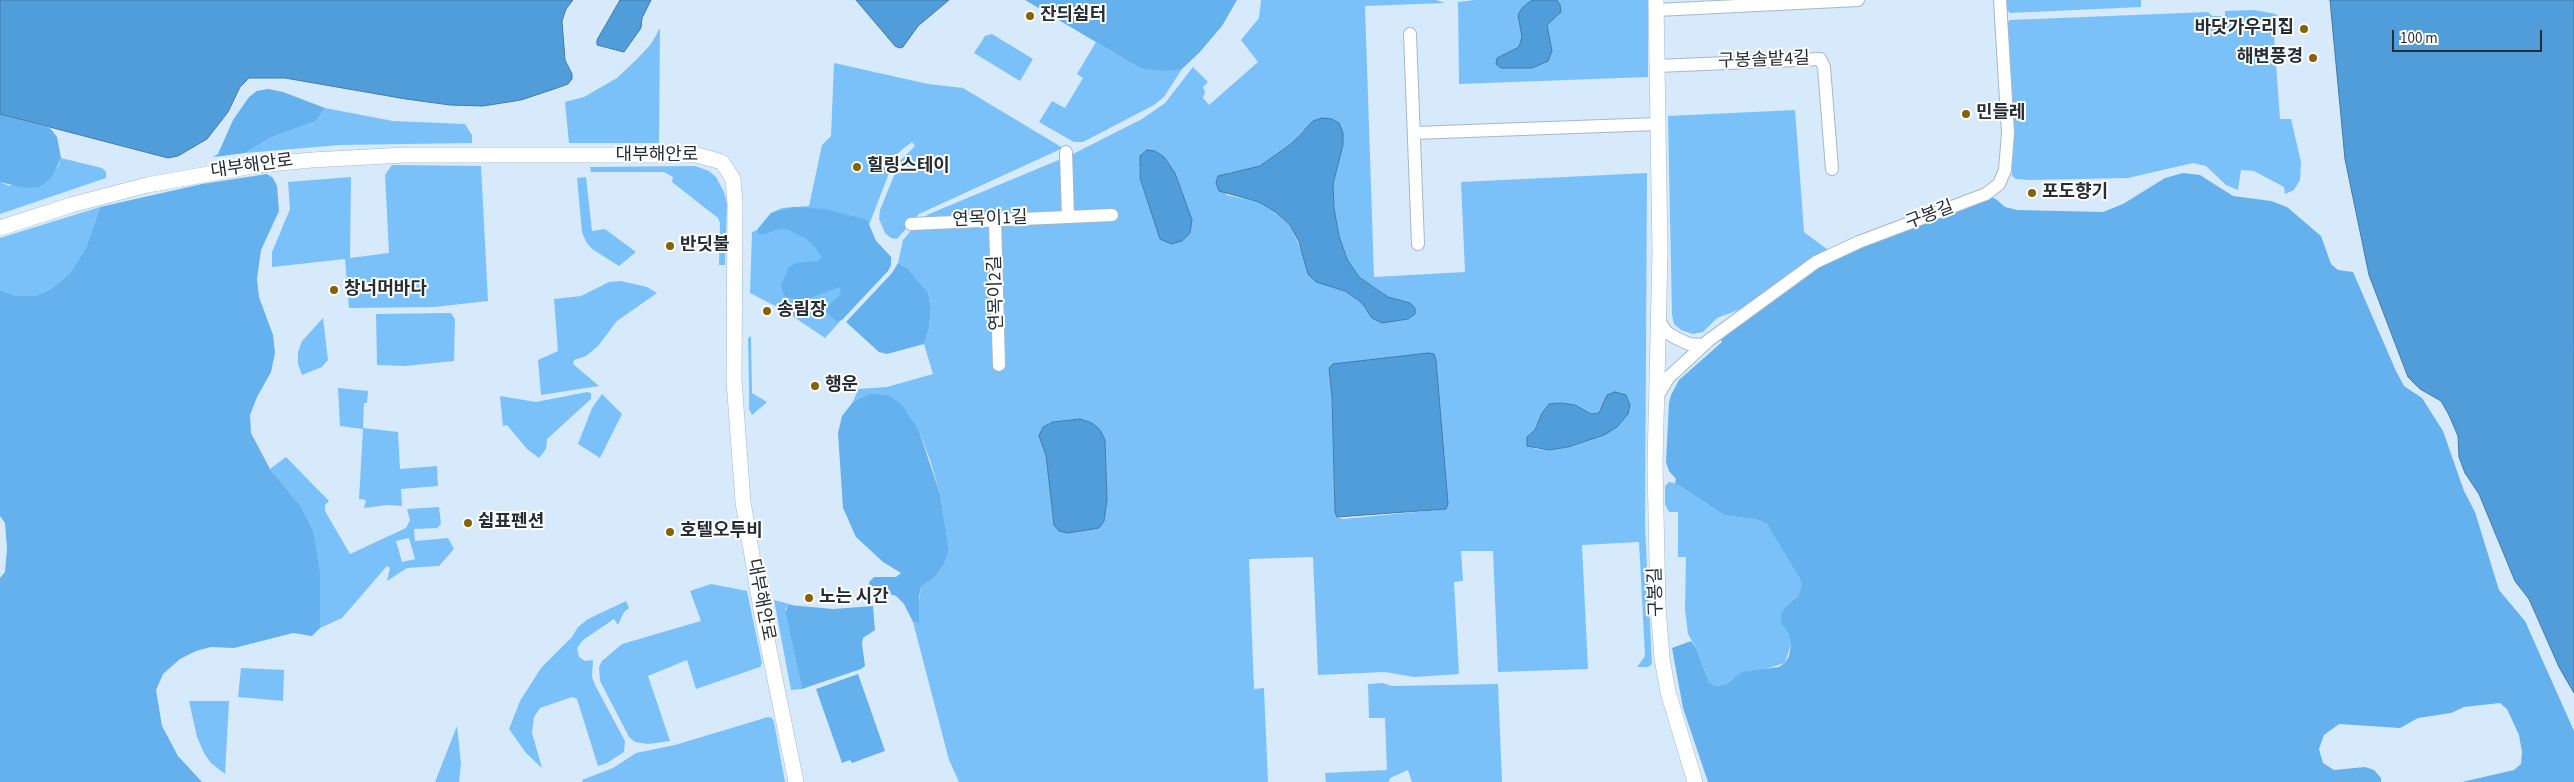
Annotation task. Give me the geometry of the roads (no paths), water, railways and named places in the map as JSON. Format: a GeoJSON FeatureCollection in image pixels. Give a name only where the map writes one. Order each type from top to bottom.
{"type":"FeatureCollection","features":[{"type":"Feature","properties":{"kind":"street"},"geometry":{"type":"LineString","coordinates":[[1656,5],[1858,0]]}},
{"type":"Feature","properties":{"kind":"street","name":"구봉길"},"geometry":{"type":"LineString","coordinates":[[1656,397],[1669,377],[1703,345],[1806,269],[1827,256],[1986,194],[1999,184],[2005,170],[2008,133],[2000,0]]}},
{"type":"Feature","properties":{"kind":"street","name":"구봉길"},"geometry":{"type":"LineString","coordinates":[[1656,5],[1660,252],[1654,517],[1661,651],[1668,692],[1696,782]]}},
{"type":"Feature","properties":{"kind":"street"},"geometry":{"type":"LineString","coordinates":[[1410,34],[1418,244]]}},
{"type":"Feature","properties":{"kind":"street","name":"구봉솔밭4길"},"geometry":{"type":"LineString","coordinates":[[1657,66],[1820,59],[1824,67],[1832,169]]}},
{"type":"Feature","properties":{"kind":"street"},"geometry":{"type":"LineString","coordinates":[[1414,133],[1657,124]]}},
{"type":"Feature","properties":{"kind":"street"},"geometry":{"type":"LineString","coordinates":[[1066,152],[1068,217]]}},
{"type":"Feature","properties":{"kind":"street","name":"대부해안로"},"geometry":{"type":"LineString","coordinates":[[0,228],[71,205],[147,185],[249,167],[312,160],[405,155],[697,155],[722,162],[733,179],[736,202],[734,380],[743,502],[762,615],[796,782]]}},
{"type":"Feature","properties":{"kind":"street","name":"연목이1길"},"geometry":{"type":"LineString","coordinates":[[912,224],[1112,215]]}},
{"type":"Feature","properties":{"kind":"street","name":"연목이2길"},"geometry":{"type":"LineString","coordinates":[[995,220],[999,365]]}},
{"type":"Feature","properties":{"kind":"street"},"geometry":{"type":"LineString","coordinates":[[1659,320],[1666,332],[1676,338],[1689,344],[1703,345]]}},
{"type":"Feature","properties":{"kind":"place","name":"잔듸쉼터"},"geometry":{"type":"Point","coordinates":[1030,16]}},
{"type":"Feature","properties":{"kind":"place","name":"바닷가우리집"},"geometry":{"type":"Point","coordinates":[2304,29]}},
{"type":"Feature","properties":{"kind":"place","name":"해변풍경"},"geometry":{"type":"Point","coordinates":[2313,58]}},
{"type":"Feature","properties":{"kind":"place","name":"민들레"},"geometry":{"type":"Point","coordinates":[1966,114]}},
{"type":"Feature","properties":{"kind":"place","name":"힐링스테이"},"geometry":{"type":"Point","coordinates":[857,167]}},
{"type":"Feature","properties":{"kind":"place","name":"포도향기"},"geometry":{"type":"Point","coordinates":[2032,193]}},
{"type":"Feature","properties":{"kind":"place","name":"반딧불"},"geometry":{"type":"Point","coordinates":[670,246]}},
{"type":"Feature","properties":{"kind":"place","name":"창너머바다"},"geometry":{"type":"Point","coordinates":[334,290]}},
{"type":"Feature","properties":{"kind":"place","name":"송림장"},"geometry":{"type":"Point","coordinates":[767,311]}},
{"type":"Feature","properties":{"kind":"place","name":"행운"},"geometry":{"type":"Point","coordinates":[815,386]}},
{"type":"Feature","properties":{"kind":"place","name":"쉼표펜션"},"geometry":{"type":"Point","coordinates":[468,523]}},
{"type":"Feature","properties":{"kind":"place","name":"호텔오투비"},"geometry":{"type":"Point","coordinates":[670,532]}},
{"type":"Feature","properties":{"kind":"place","name":"노는 시간"},"geometry":{"type":"Point","coordinates":[809,598]}}]}
